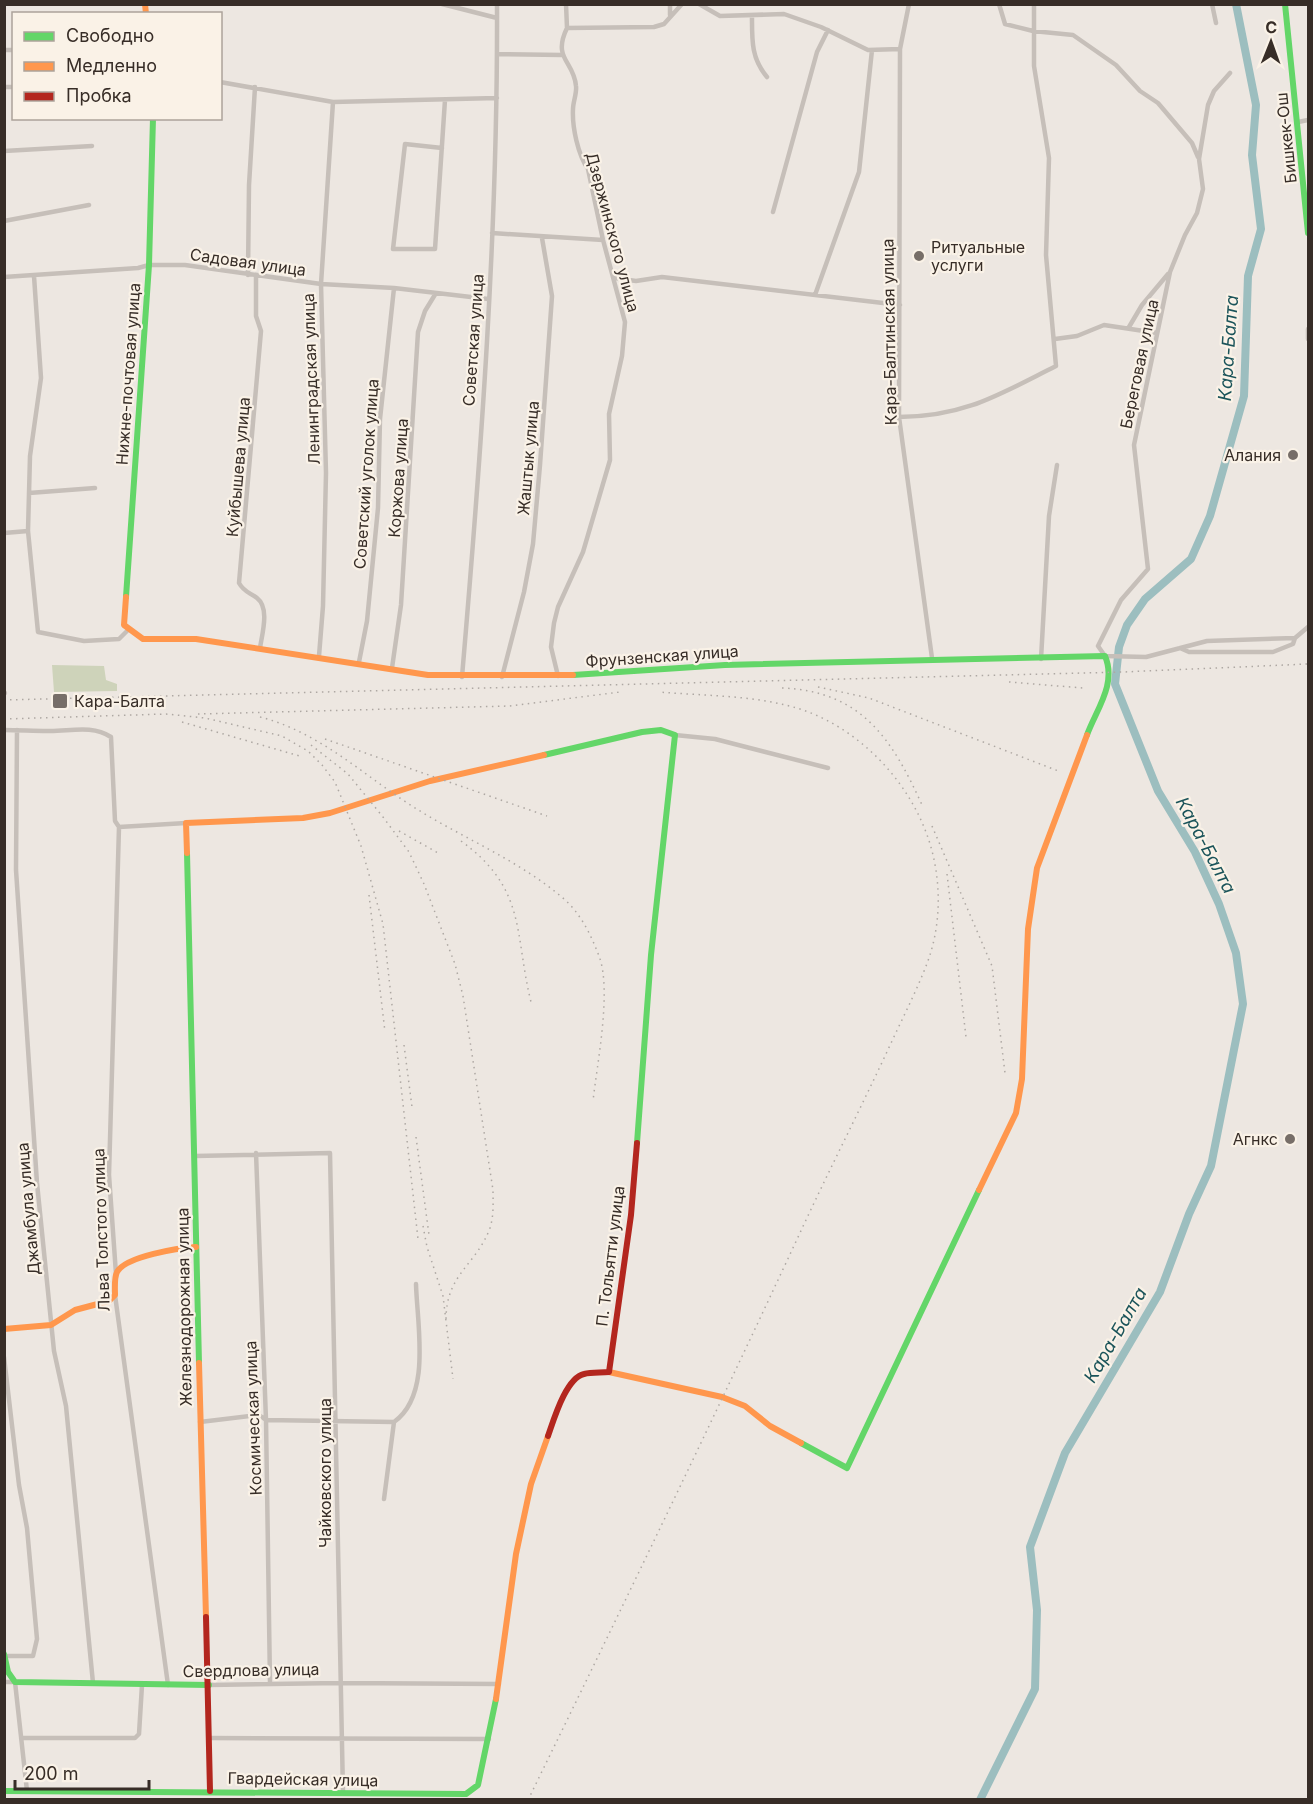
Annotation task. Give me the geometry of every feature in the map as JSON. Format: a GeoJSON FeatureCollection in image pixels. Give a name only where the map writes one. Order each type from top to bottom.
{"type":"FeatureCollection","features":[{"type":"Feature","properties":{"kind":"main road","name":"Бишкек-Ош"},"geometry":{"type":"LineString","coordinates":[[1285,4],[1308,232]]}},
{"type":"Feature","properties":{"kind":"main road","name":"Нижне-почтовая улица"},"geometry":{"type":"LineString","coordinates":[[128,630],[124,625],[124,614],[149,265],[154,176],[153,120]]}},
{"type":"Feature","properties":{"kind":"main road","name":"Фрунзенская улица"},"geometry":{"type":"LineString","coordinates":[[128,630],[143,639],[196,639],[359,662],[428,675],[462,677],[558,676],[725,665],[932,658],[1041,659],[1105,656]]}},
{"type":"Feature","properties":{"kind":"main road"},"geometry":{"type":"LineString","coordinates":[[489,1739],[521,1531],[531,1484],[558,1408],[574,1379],[583,1374],[609,1372],[722,1397],[745,1406],[770,1426],[847,1468],[1016,1113],[1022,1079],[1028,929],[1037,868],[1089,729],[1107,691],[1109,665],[1105,656]]}},
{"type":"Feature","properties":{"kind":"main road"},"geometry":{"type":"LineString","coordinates":[[186,823],[303,818],[330,813],[430,781],[642,732],[661,729],[675,735]]}},
{"type":"Feature","properties":{"kind":"main road","name":"П. Тольятти улица"},"geometry":{"type":"LineString","coordinates":[[609,1372],[631,1215],[651,955],[675,735]]}},
{"type":"Feature","properties":{"kind":"main road","name":"Железнодорожная улица"},"geometry":{"type":"LineString","coordinates":[[186,823],[210,1791]]}},
{"type":"Feature","properties":{"kind":"main road"},"geometry":{"type":"LineString","coordinates":[[116,1274],[122,1266],[173,1248],[196,1247]]}},
{"type":"Feature","properties":{"kind":"main road","name":"Льва Толстого улица"},"geometry":{"type":"LineString","coordinates":[[115,1295],[116,1274]]}},
{"type":"Feature","properties":{"kind":"main road"},"geometry":{"type":"LineString","coordinates":[[4,1329],[51,1324],[75,1310],[109,1301],[115,1295]]}},
{"type":"Feature","properties":{"kind":"main road"},"geometry":{"type":"LineString","coordinates":[[5,1655],[8,1672],[15,1682]]}},
{"type":"Feature","properties":{"kind":"main road","name":"Свердлова улица"},"geometry":{"type":"LineString","coordinates":[[15,1682],[209,1685]]}},
{"type":"Feature","properties":{"kind":"main road","name":"Гвардейская улица"},"geometry":{"type":"LineString","coordinates":[[4,1791],[210,1791],[274,1796],[319,1796],[343,1793],[458,1797],[478,1785],[489,1739]]}},
{"type":"Feature","properties":{"kind":"street"},"geometry":{"type":"LineString","coordinates":[[442,4],[497,18]]}},
{"type":"Feature","properties":{"kind":"street","name":"Советская улица"},"geometry":{"type":"LineString","coordinates":[[462,677],[492,233],[497,98],[497,4]]}},
{"type":"Feature","properties":{"kind":"street"},"geometry":{"type":"LineString","coordinates":[[566,4],[567,28],[654,27],[664,24],[682,4]]}},
{"type":"Feature","properties":{"kind":"street"},"geometry":{"type":"LineString","coordinates":[[670,4],[670,15]]}},
{"type":"Feature","properties":{"kind":"street"},"geometry":{"type":"LineString","coordinates":[[699,4],[720,16],[784,14],[828,30],[872,50],[900,49]]}},
{"type":"Feature","properties":{"kind":"street","name":"Кара-Балтинская улица"},"geometry":{"type":"LineString","coordinates":[[909,4],[900,49],[900,417],[932,658]]}},
{"type":"Feature","properties":{"kind":"street"},"geometry":{"type":"LineString","coordinates":[[999,4],[1005,24],[1033,31],[1073,35],[1116,65],[1140,91],[1158,103],[1192,143],[1199,159]]}},
{"type":"Feature","properties":{"kind":"street"},"geometry":{"type":"LineString","coordinates":[[900,417],[924,417],[976,406],[1056,366],[1046,255],[1049,158],[1034,66],[1034,4]]}},
{"type":"Feature","properties":{"kind":"street"},"geometry":{"type":"LineString","coordinates":[[1212,4],[1216,23]]}},
{"type":"Feature","properties":{"kind":"street"},"geometry":{"type":"LineString","coordinates":[[752,16],[752,43],[756,64],[767,76]]}},
{"type":"Feature","properties":{"kind":"street","name":"Дзержинского улица"},"geometry":{"type":"LineString","coordinates":[[558,676],[551,647],[558,607],[583,552],[610,460],[609,414],[622,356],[625,322],[603,240],[588,169],[581,160],[572,110],[576,85],[562,55],[563,37],[567,28]]}},
{"type":"Feature","properties":{"kind":"street"},"geometry":{"type":"LineString","coordinates":[[773,212],[817,52],[828,30]]}},
{"type":"Feature","properties":{"kind":"street"},"geometry":{"type":"LineString","coordinates":[[815,295],[859,171],[872,50]]}},
{"type":"Feature","properties":{"kind":"street"},"geometry":{"type":"LineString","coordinates":[[497,54],[562,55]]}},
{"type":"Feature","properties":{"kind":"street","name":"Береговая улица"},"geometry":{"type":"LineString","coordinates":[[1105,656],[1098,646],[1121,600],[1148,569],[1134,445],[1170,272],[1197,213],[1203,189],[1199,159],[1208,105],[1214,91],[1230,74]]}},
{"type":"Feature","properties":{"kind":"street"},"geometry":{"type":"LineString","coordinates":[[222,82],[333,102],[497,98]]}},
{"type":"Feature","properties":{"kind":"street"},"geometry":{"type":"LineString","coordinates":[[248,275],[249,185],[255,87]]}},
{"type":"Feature","properties":{"kind":"street"},"geometry":{"type":"LineString","coordinates":[[442,147],[405,144],[393,249],[435,249],[442,147],[445,100]]}},
{"type":"Feature","properties":{"kind":"street","name":"Ленинградская улица"},"geometry":{"type":"LineString","coordinates":[[319,656],[323,606],[326,473],[321,284],[333,102]]}},
{"type":"Feature","properties":{"kind":"street"},"geometry":{"type":"LineString","coordinates":[[1298,122],[1308,120]]}},
{"type":"Feature","properties":{"kind":"street"},"geometry":{"type":"LineString","coordinates":[[4,151],[92,146]]}},
{"type":"Feature","properties":{"kind":"street"},"geometry":{"type":"LineString","coordinates":[[4,220],[89,205]]}},
{"type":"Feature","properties":{"kind":"street"},"geometry":{"type":"LineString","coordinates":[[492,233],[542,238],[603,240]]}},
{"type":"Feature","properties":{"kind":"street","name":"Жаштык улица"},"geometry":{"type":"LineString","coordinates":[[502,677],[524,592],[533,544],[552,296],[542,238]]}},
{"type":"Feature","properties":{"kind":"street","name":"Садовая улица"},"geometry":{"type":"LineString","coordinates":[[4,277],[138,268],[149,265],[185,265],[256,277],[321,284],[394,288],[488,299]]}},
{"type":"Feature","properties":{"kind":"street"},"geometry":{"type":"LineString","coordinates":[[1129,327],[1142,305],[1170,272]]}},
{"type":"Feature","properties":{"kind":"street"},"geometry":{"type":"LineString","coordinates":[[34,276],[41,378],[30,456],[28,531],[38,632],[84,641],[119,639],[128,630]]}},
{"type":"Feature","properties":{"kind":"street","name":"Куйбышева улица"},"geometry":{"type":"LineString","coordinates":[[256,277],[256,316],[261,331],[239,583],[244,592],[258,599],[263,608],[260,648]]}},
{"type":"Feature","properties":{"kind":"street"},"geometry":{"type":"LineString","coordinates":[[615,278],[636,281],[662,278],[900,305]]}},
{"type":"Feature","properties":{"kind":"street","name":"Советский уголок улица"},"geometry":{"type":"LineString","coordinates":[[359,662],[367,621],[378,508],[380,419],[394,288]]}},
{"type":"Feature","properties":{"kind":"street","name":"Коржова улица"},"geometry":{"type":"LineString","coordinates":[[392,668],[401,605],[418,332],[425,311],[436,293]]}},
{"type":"Feature","properties":{"kind":"street"},"geometry":{"type":"LineString","coordinates":[[1055,339],[1077,336],[1112,324],[1157,333]]}},
{"type":"Feature","properties":{"kind":"street"},"geometry":{"type":"LineString","coordinates":[[1308,329],[1308,339]]}},
{"type":"Feature","properties":{"kind":"street"},"geometry":{"type":"LineString","coordinates":[[1041,659],[1049,516],[1057,465]]}},
{"type":"Feature","properties":{"kind":"street"},"geometry":{"type":"LineString","coordinates":[[29,493],[95,488]]}},
{"type":"Feature","properties":{"kind":"street"},"geometry":{"type":"LineString","coordinates":[[4,533],[28,531]]}},
{"type":"Feature","properties":{"kind":"street"},"geometry":{"type":"LineString","coordinates":[[1180,648],[1189,652],[1273,652],[1293,644],[1295,638],[1308,627]]}},
{"type":"Feature","properties":{"kind":"street","name":"Фрунзенская улица"},"geometry":{"type":"LineString","coordinates":[[1105,656],[1146,657],[1207,641],[1295,638]]}},
{"type":"Feature","properties":{"kind":"street","name":"Льва Толстого улица"},"geometry":{"type":"LineString","coordinates":[[17,730],[50,732],[83,729],[111,736],[115,821],[119,827],[109,1175],[116,1274]]}},
{"type":"Feature","properties":{"kind":"street"},"geometry":{"type":"LineString","coordinates":[[4,730],[17,730]]}},
{"type":"Feature","properties":{"kind":"street","name":"Джамбула улица"},"geometry":{"type":"LineString","coordinates":[[17,730],[16,870],[35,1161],[51,1324],[66,1406],[93,1683]]}},
{"type":"Feature","properties":{"kind":"street"},"geometry":{"type":"LineString","coordinates":[[675,735],[715,739],[828,768]]}},
{"type":"Feature","properties":{"kind":"street"},"geometry":{"type":"LineString","coordinates":[[119,827],[186,823]]}},
{"type":"Feature","properties":{"kind":"street"},"geometry":{"type":"LineString","coordinates":[[195,1156],[256,1153]]}},
{"type":"Feature","properties":{"kind":"street","name":"Чайковского улица"},"geometry":{"type":"LineString","coordinates":[[256,1153],[330,1153],[343,1793]]}},
{"type":"Feature","properties":{"kind":"street","name":"Космическая улица"},"geometry":{"type":"LineString","coordinates":[[256,1153],[266,1420],[270,1683]]}},
{"type":"Feature","properties":{"kind":"street"},"geometry":{"type":"LineString","coordinates":[[200,1422],[259,1415],[266,1420],[337,1419],[394,1422],[403,1415],[413,1401],[418,1379],[420,1357],[416,1284]]}},
{"type":"Feature","properties":{"kind":"street","name":"Льва Толстого улица"},"geometry":{"type":"LineString","coordinates":[[115,1295],[168,1684]]}},
{"type":"Feature","properties":{"kind":"street"},"geometry":{"type":"LineString","coordinates":[[4,1357],[19,1485],[27,1528],[37,1639],[33,1656],[5,1655]]}},
{"type":"Feature","properties":{"kind":"street"},"geometry":{"type":"LineString","coordinates":[[384,1499],[394,1422]]}},
{"type":"Feature","properties":{"kind":"street","name":"Свердлова улица"},"geometry":{"type":"LineString","coordinates":[[4,1682],[15,1682]]}},
{"type":"Feature","properties":{"kind":"street"},"geometry":{"type":"LineString","coordinates":[[15,1682],[27,1791]]}},
{"type":"Feature","properties":{"kind":"street","name":"Свердлова улица"},"geometry":{"type":"LineString","coordinates":[[209,1685],[499,1684]]}},
{"type":"Feature","properties":{"kind":"street"},"geometry":{"type":"LineString","coordinates":[[21,1738],[135,1738],[139,1734],[142,1685]]}},
{"type":"Feature","properties":{"kind":"street"},"geometry":{"type":"LineString","coordinates":[[209,1738],[489,1739]]}},
{"type":"Feature","properties":{"kind":"street"},"geometry":{"type":"LineString","coordinates":[[74,1791],[74,1800]]}},
{"type":"Feature","properties":{"kind":"street"},"geometry":{"type":"LineString","coordinates":[[210,1791],[210,1800]]}},
{"type":"Feature","properties":{"kind":"green space"},"geometry":{"type":"Polygon","coordinates":[[[52,665],[104,666],[106,680],[117,684],[117,691],[54,692],[52,665]]]}},
{"type":"Feature","properties":{"kind":"waterway","name":"Кара-Балта"},"geometry":{"type":"LineString","coordinates":[[980,1800],[1035,1689],[1037,1610],[1030,1547],[1065,1453],[1160,1292],[1189,1214],[1211,1166],[1243,1004],[1236,953],[1219,904],[1195,852],[1158,791],[1115,684],[1119,647],[1127,625],[1145,599],[1191,559],[1210,516],[1244,396],[1248,276],[1261,229],[1252,155],[1256,105],[1236,4]]}},
{"type":"Feature","properties":{"kind":"railway"},"geometry":{"type":"LineString","coordinates":[[4,700],[1123,672],[1308,664]]}},
{"type":"Feature","properties":{"kind":"railway"},"geometry":{"type":"LineString","coordinates":[[1009,682],[1083,688]]}},
{"type":"Feature","properties":{"kind":"railway"},"geometry":{"type":"LineString","coordinates":[[818,687],[869,698],[1061,772]]}},
{"type":"Feature","properties":{"kind":"railway"},"geometry":{"type":"LineString","coordinates":[[782,688],[810,691],[834,699],[854,710],[872,724],[900,761],[923,807]]}},
{"type":"Feature","properties":{"kind":"railway"},"geometry":{"type":"LineString","coordinates":[[198,714],[509,706],[620,692]]}},
{"type":"Feature","properties":{"kind":"railway"},"geometry":{"type":"LineString","coordinates":[[528,1800],[912,1000],[929,958],[937,920],[937,881],[926,831],[902,787],[868,749],[848,733],[826,720],[786,705],[732,697],[659,692]]}},
{"type":"Feature","properties":{"kind":"railway"},"geometry":{"type":"LineString","coordinates":[[4,719],[166,714],[205,718],[282,736],[308,751],[322,765],[335,782],[361,846],[383,924],[418,1239]]}},
{"type":"Feature","properties":{"kind":"railway"},"geometry":{"type":"LineString","coordinates":[[260,717],[321,743],[431,818],[547,885],[570,905],[589,933],[603,970],[604,1007],[593,1101]]}},
{"type":"Feature","properties":{"kind":"railway"},"geometry":{"type":"LineString","coordinates":[[182,722],[303,757]]}},
{"type":"Feature","properties":{"kind":"railway"},"geometry":{"type":"LineString","coordinates":[[325,739],[547,816]]}},
{"type":"Feature","properties":{"kind":"railway"},"geometry":{"type":"LineString","coordinates":[[311,745],[348,774],[409,852],[455,964],[463,996],[493,1190],[493,1209],[490,1228],[484,1241],[456,1280],[451,1291],[446,1320]]}},
{"type":"Feature","properties":{"kind":"railway"},"geometry":{"type":"LineString","coordinates":[[932,826],[992,966],[1005,1073]]}},
{"type":"Feature","properties":{"kind":"railway"},"geometry":{"type":"LineString","coordinates":[[399,831],[440,854]]}},
{"type":"Feature","properties":{"kind":"railway"},"geometry":{"type":"LineString","coordinates":[[461,841],[482,859],[508,895],[519,933],[531,1002]]}},
{"type":"Feature","properties":{"kind":"railway"},"geometry":{"type":"LineString","coordinates":[[947,874],[966,1037]]}},
{"type":"Feature","properties":{"kind":"railway"},"geometry":{"type":"LineString","coordinates":[[369,895],[385,1032]]}},
{"type":"Feature","properties":{"kind":"railway"},"geometry":{"type":"LineString","coordinates":[[404,1045],[412,1107]]}},
{"type":"Feature","properties":{"kind":"railway"},"geometry":{"type":"LineString","coordinates":[[416,1137],[429,1235]]}},
{"type":"Feature","properties":{"kind":"railway"},"geometry":{"type":"LineString","coordinates":[[423,1226],[427,1247],[443,1296],[453,1379]]}},
{"type":"Feature","properties":{"kind":"traffic: fast"},"geometry":{"type":"LineString","coordinates":[[1285,4],[1308,233]]}},
{"type":"Feature","properties":{"kind":"traffic: fast"},"geometry":{"type":"LineString","coordinates":[[126,597],[149,265],[153,120]]}},
{"type":"Feature","properties":{"kind":"traffic: fast"},"geometry":{"type":"LineString","coordinates":[[573,675],[725,665],[1105,656],[1109,677],[1107,687],[1087,735]]}},
{"type":"Feature","properties":{"kind":"traffic: fast"},"geometry":{"type":"LineString","coordinates":[[544,755],[642,732],[661,730],[675,735],[651,955],[637,1143]]}},
{"type":"Feature","properties":{"kind":"traffic: fast"},"geometry":{"type":"LineString","coordinates":[[187,853],[199,1363]]}},
{"type":"Feature","properties":{"kind":"traffic: fast"},"geometry":{"type":"LineString","coordinates":[[801,1443],[847,1468],[979,1190]]}},
{"type":"Feature","properties":{"kind":"traffic: fast"},"geometry":{"type":"LineString","coordinates":[[4,1654],[8,1672],[15,1682],[209,1685]]}},
{"type":"Feature","properties":{"kind":"traffic: fast"},"geometry":{"type":"LineString","coordinates":[[4,1791],[466,1794],[478,1785],[496,1699]]}},
{"type":"Feature","properties":{"kind":"traffic: slow"},"geometry":{"type":"LineString","coordinates":[[145,4],[146,12]]}},
{"type":"Feature","properties":{"kind":"traffic: slow"},"geometry":{"type":"LineString","coordinates":[[126,597],[124,625],[143,639],[196,639],[428,675],[573,675]]}},
{"type":"Feature","properties":{"kind":"traffic: slow"},"geometry":{"type":"LineString","coordinates":[[979,1190],[1016,1113],[1022,1079],[1028,929],[1037,868],[1087,735]]}},
{"type":"Feature","properties":{"kind":"traffic: slow"},"geometry":{"type":"LineString","coordinates":[[187,853],[186,823],[303,818],[330,813],[430,781],[544,755]]}},
{"type":"Feature","properties":{"kind":"traffic: slow"},"geometry":{"type":"LineString","coordinates":[[4,1329],[51,1325],[75,1310],[109,1301],[115,1295],[116,1274],[122,1266],[141,1257],[196,1247]]}},
{"type":"Feature","properties":{"kind":"traffic: slow"},"geometry":{"type":"LineString","coordinates":[[199,1363],[206,1617]]}},
{"type":"Feature","properties":{"kind":"traffic: slow"},"geometry":{"type":"LineString","coordinates":[[609,1372],[722,1397],[745,1406],[770,1426],[801,1443]]}},
{"type":"Feature","properties":{"kind":"traffic: slow"},"geometry":{"type":"LineString","coordinates":[[496,1699],[516,1554],[531,1484],[548,1436]]}},
{"type":"Feature","properties":{"kind":"traffic: jam"},"geometry":{"type":"LineString","coordinates":[[548,1436],[557,1410],[572,1383],[584,1374],[609,1372],[631,1215],[637,1143]]}},
{"type":"Feature","properties":{"kind":"traffic: jam"},"geometry":{"type":"LineString","coordinates":[[206,1617],[210,1791]]}},
{"type":"Feature","properties":{"kind":"place","name":"Ритуальные услуги"},"geometry":{"type":"Point","coordinates":[919,256]}},
{"type":"Feature","properties":{"kind":"place","name":"Алания"},"geometry":{"type":"Point","coordinates":[1293,455]}},
{"type":"Feature","properties":{"kind":"place","name":"Кара-Балта"},"geometry":{"type":"Point","coordinates":[60,701]}},
{"type":"Feature","properties":{"kind":"place","name":"Агнкс"},"geometry":{"type":"Point","coordinates":[1290,1139]}}]}
